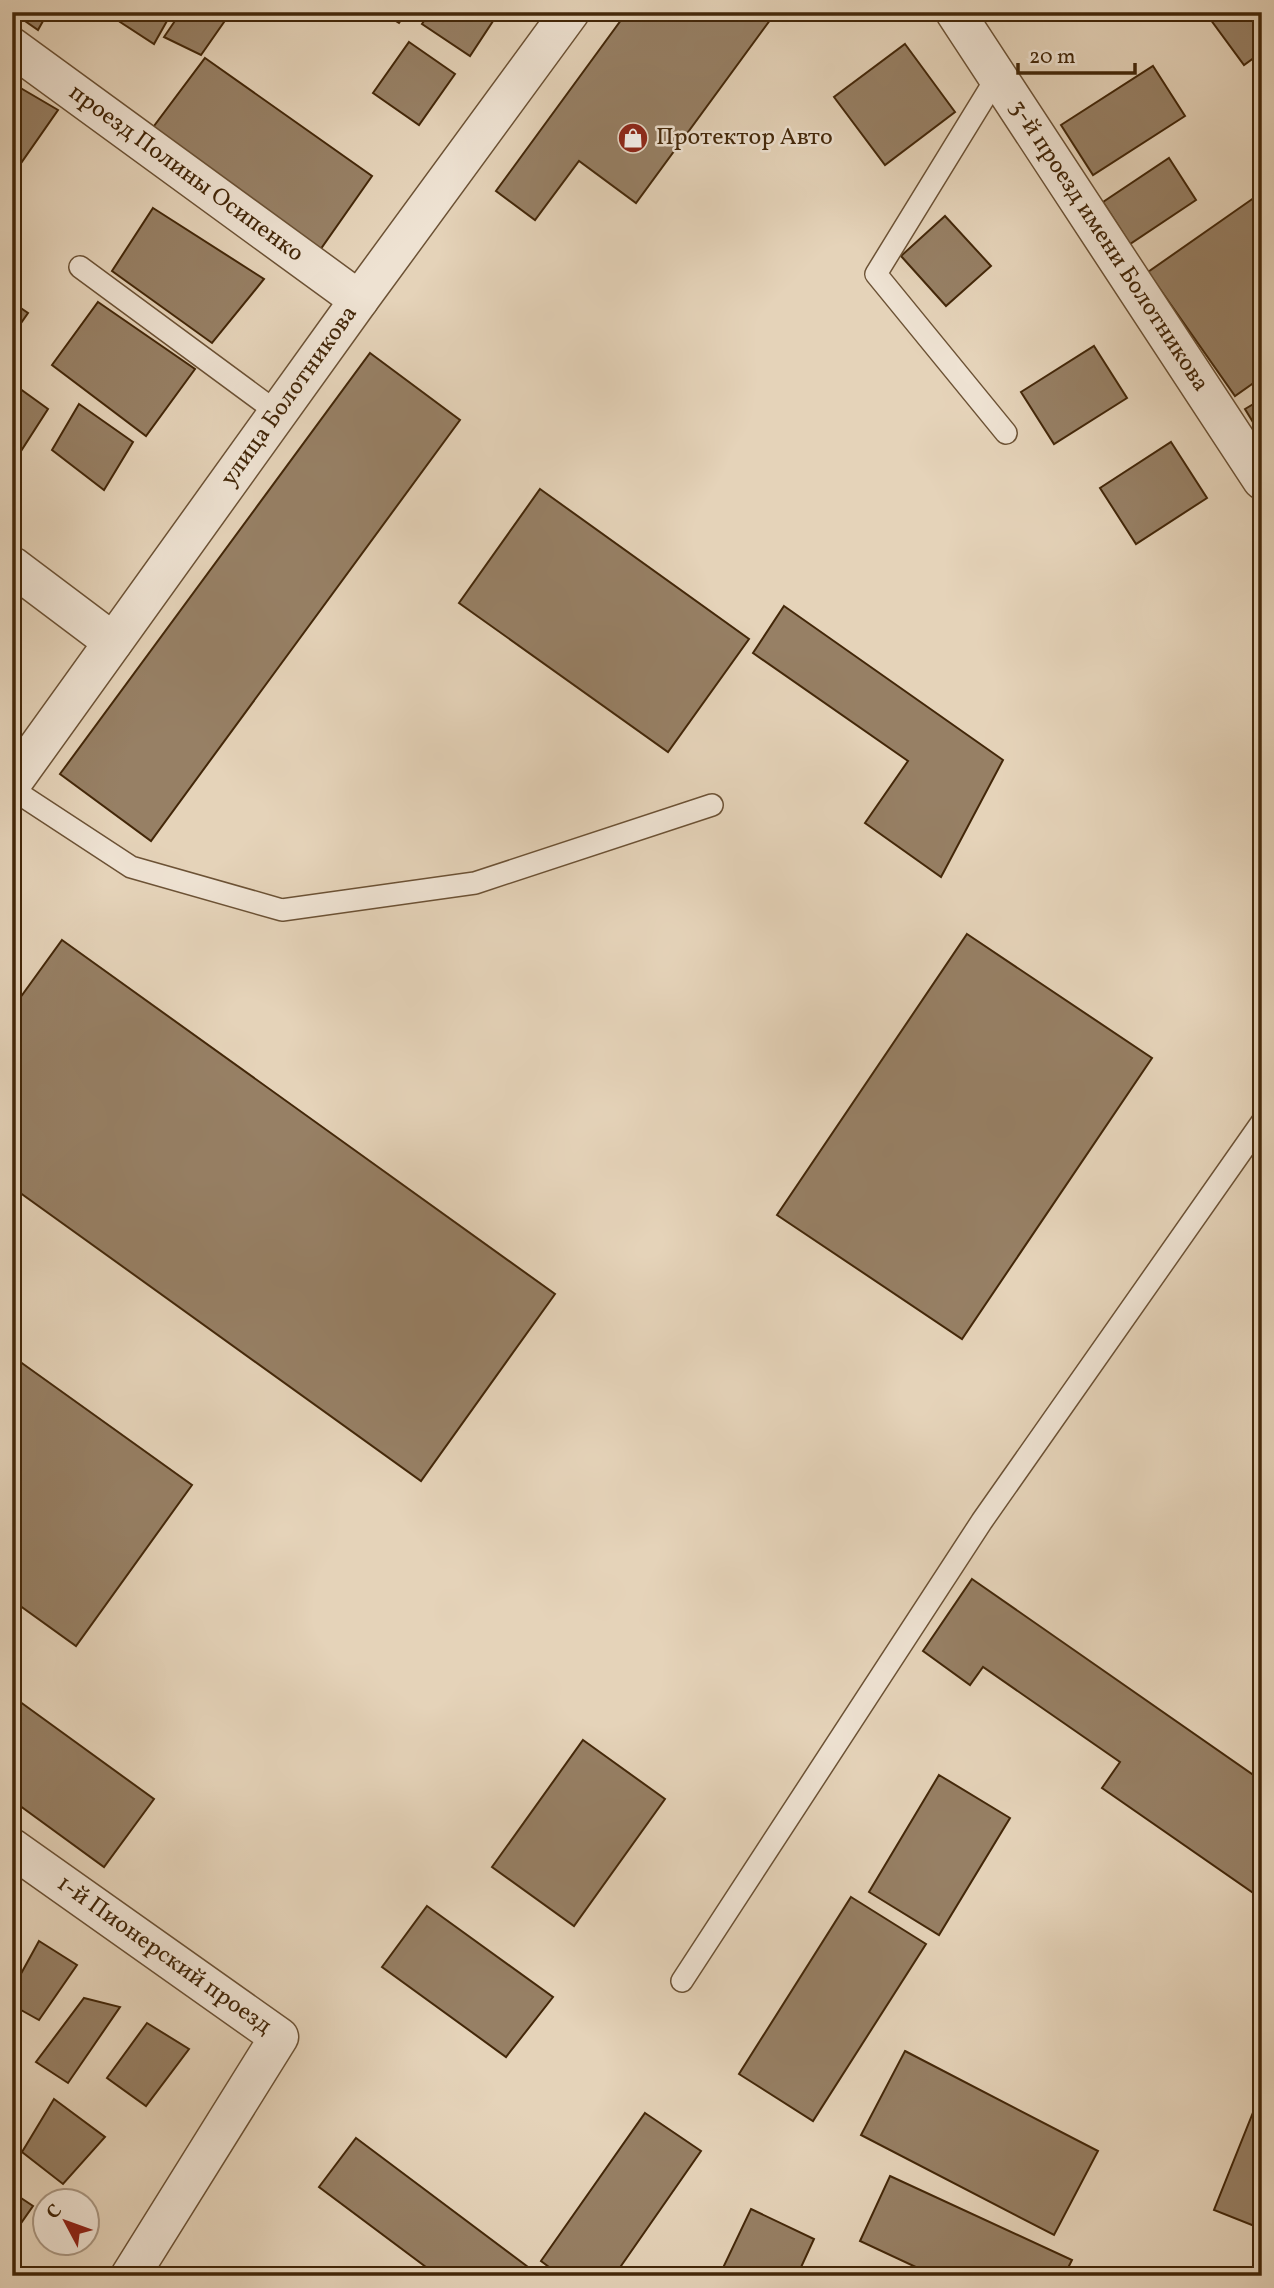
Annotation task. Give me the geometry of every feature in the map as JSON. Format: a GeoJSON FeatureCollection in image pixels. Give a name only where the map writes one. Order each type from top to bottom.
{"type":"FeatureCollection","features":[{"type":"Feature","properties":{"kind":"street","name":"улица Болотникова"},"geometry":{"type":"LineString","coordinates":[[12,783],[570,12]]}},
{"type":"Feature","properties":{"kind":"street","name":"3-й проезд имени Болотникова"},"geometry":{"type":"LineString","coordinates":[[955,12],[1262,480]]}},
{"type":"Feature","properties":{"kind":"street","name":"проезд Полины Осипенко"},"geometry":{"type":"LineString","coordinates":[[12,47],[359,300]]}},
{"type":"Feature","properties":{"kind":"street"},"geometry":{"type":"LineString","coordinates":[[12,566],[113,642]]}},
{"type":"Feature","properties":{"kind":"street","name":"1-й Пионерский проезд"},"geometry":{"type":"LineString","coordinates":[[12,1848],[279,2037],[130,2276]]}},
{"type":"Feature","properties":{"kind":"lane"},"geometry":{"type":"LineString","coordinates":[[997,77],[876,274],[1006,433]]}},
{"type":"Feature","properties":{"kind":"lane"},"geometry":{"type":"LineString","coordinates":[[80,267],[278,413]]}},
{"type":"Feature","properties":{"kind":"lane"},"geometry":{"type":"LineString","coordinates":[[12,789],[131,867],[282,910],[475,883],[712,805]]}},
{"type":"Feature","properties":{"kind":"lane"},"geometry":{"type":"LineString","coordinates":[[682,1981],[982,1521],[1262,1122]]}},
{"type":"Feature","properties":{"kind":"building"},"geometry":{"type":"Polygon","coordinates":[[[12,12],[48,12],[38,30],[12,12]]]}},
{"type":"Feature","properties":{"kind":"building"},"geometry":{"type":"Polygon","coordinates":[[[118,12],[172,12],[154,44],[114,18],[118,12]]]}},
{"type":"Feature","properties":{"kind":"building"},"geometry":{"type":"Polygon","coordinates":[[[181,12],[231,12],[201,55],[164,37],[181,12]]]}},
{"type":"Feature","properties":{"kind":"building"},"geometry":{"type":"Polygon","coordinates":[[[381,12],[406,12],[399,23],[381,12]]]}},
{"type":"Feature","properties":{"kind":"building"},"geometry":{"type":"Polygon","coordinates":[[[430,12],[499,12],[470,56],[422,24],[430,12]]]}},
{"type":"Feature","properties":{"kind":"building"},"geometry":{"type":"Polygon","coordinates":[[[627,12],[776,12],[636,203],[579,161],[535,220],[496,191],[627,12]]]}},
{"type":"Feature","properties":{"kind":"building"},"geometry":{"type":"Polygon","coordinates":[[[1205,12],[1262,12],[1262,52],[1244,65],[1205,12]]]}},
{"type":"Feature","properties":{"kind":"building"},"geometry":{"type":"Polygon","coordinates":[[[409,42],[455,74],[419,125],[373,93],[409,42]]]}},
{"type":"Feature","properties":{"kind":"building"},"geometry":{"type":"Polygon","coordinates":[[[905,44],[955,112],[885,165],[834,97],[905,44]]]}},
{"type":"Feature","properties":{"kind":"building"},"geometry":{"type":"Polygon","coordinates":[[[205,58],[372,176],[320,250],[151,130],[205,58]]]}},
{"type":"Feature","properties":{"kind":"building"},"geometry":{"type":"Polygon","coordinates":[[[1153,66],[1185,116],[1093,175],[1061,125],[1153,66]]]}},
{"type":"Feature","properties":{"kind":"building"},"geometry":{"type":"Polygon","coordinates":[[[12,83],[58,110],[12,176],[12,83]]]}},
{"type":"Feature","properties":{"kind":"building"},"geometry":{"type":"Polygon","coordinates":[[[1169,158],[1196,200],[1130,244],[1103,202],[1169,158]]]}},
{"type":"Feature","properties":{"kind":"building"},"geometry":{"type":"Polygon","coordinates":[[[1258,195],[1262,200],[1262,377],[1235,396],[1148,272],[1258,195]]]}},
{"type":"Feature","properties":{"kind":"building"},"geometry":{"type":"Polygon","coordinates":[[[153,208],[264,279],[212,343],[112,271],[153,208]]]}},
{"type":"Feature","properties":{"kind":"building"},"geometry":{"type":"Polygon","coordinates":[[[945,216],[991,266],[946,306],[901,256],[945,216]]]}},
{"type":"Feature","properties":{"kind":"building"},"geometry":{"type":"Polygon","coordinates":[[[12,302],[28,313],[12,336],[12,302]]]}},
{"type":"Feature","properties":{"kind":"building"},"geometry":{"type":"Polygon","coordinates":[[[98,302],[195,369],[146,436],[52,365],[98,302]]]}},
{"type":"Feature","properties":{"kind":"building"},"geometry":{"type":"Polygon","coordinates":[[[1094,346],[1127,398],[1054,444],[1021,392],[1094,346]]]}},
{"type":"Feature","properties":{"kind":"building"},"geometry":{"type":"Polygon","coordinates":[[[370,353],[460,420],[151,841],[60,774],[370,353]]]}},
{"type":"Feature","properties":{"kind":"building"},"geometry":{"type":"Polygon","coordinates":[[[12,383],[48,409],[12,465],[12,383]]]}},
{"type":"Feature","properties":{"kind":"building"},"geometry":{"type":"Polygon","coordinates":[[[1262,399],[1262,437],[1245,409],[1262,399]]]}},
{"type":"Feature","properties":{"kind":"building"},"geometry":{"type":"Polygon","coordinates":[[[79,404],[133,442],[104,490],[52,450],[79,404]]]}},
{"type":"Feature","properties":{"kind":"building"},"geometry":{"type":"Polygon","coordinates":[[[1171,442],[1207,498],[1136,544],[1100,488],[1171,442]]]}},
{"type":"Feature","properties":{"kind":"building"},"geometry":{"type":"Polygon","coordinates":[[[540,489],[749,639],[668,752],[459,603],[540,489]]]}},
{"type":"Feature","properties":{"kind":"building"},"geometry":{"type":"Polygon","coordinates":[[[784,606],[1003,760],[941,877],[865,823],[908,761],[753,653],[784,606]]]}},
{"type":"Feature","properties":{"kind":"building"},"geometry":{"type":"Polygon","coordinates":[[[967,934],[1152,1058],[962,1339],[777,1215],[967,934]]]}},
{"type":"Feature","properties":{"kind":"building"},"geometry":{"type":"Polygon","coordinates":[[[62,940],[555,1294],[421,1481],[12,1187],[12,1009],[62,940]]]}},
{"type":"Feature","properties":{"kind":"building"},"geometry":{"type":"Polygon","coordinates":[[[12,1356],[192,1485],[76,1646],[12,1600],[12,1356]]]}},
{"type":"Feature","properties":{"kind":"building"},"geometry":{"type":"Polygon","coordinates":[[[972,1579],[1262,1781],[1262,1899],[1102,1788],[1120,1762],[983,1667],[970,1685],[923,1651],[972,1579]]]}},
{"type":"Feature","properties":{"kind":"building"},"geometry":{"type":"Polygon","coordinates":[[[12,1696],[154,1799],[104,1867],[12,1800],[12,1696]]]}},
{"type":"Feature","properties":{"kind":"building"},"geometry":{"type":"Polygon","coordinates":[[[583,1740],[665,1799],[574,1926],[492,1867],[583,1740]]]}},
{"type":"Feature","properties":{"kind":"building"},"geometry":{"type":"Polygon","coordinates":[[[939,1775],[1010,1818],[939,1935],[869,1892],[939,1775]]]}},
{"type":"Feature","properties":{"kind":"building"},"geometry":{"type":"Polygon","coordinates":[[[851,1897],[926,1944],[813,2121],[739,2074],[851,1897]]]}},
{"type":"Feature","properties":{"kind":"building"},"geometry":{"type":"Polygon","coordinates":[[[427,1906],[553,1997],[506,2057],[382,1967],[427,1906]]]}},
{"type":"Feature","properties":{"kind":"building"},"geometry":{"type":"Polygon","coordinates":[[[39,1941],[77,1965],[39,2020],[12,2005],[12,1990],[39,1941]]]}},
{"type":"Feature","properties":{"kind":"building"},"geometry":{"type":"Polygon","coordinates":[[[84,1998],[120,2007],[68,2083],[36,2062],[84,1998]]]}},
{"type":"Feature","properties":{"kind":"building"},"geometry":{"type":"Polygon","coordinates":[[[147,2023],[189,2049],[146,2106],[107,2078],[147,2023]]]}},
{"type":"Feature","properties":{"kind":"building"},"geometry":{"type":"Polygon","coordinates":[[[905,2051],[1098,2151],[1054,2235],[861,2135],[905,2051]]]}},
{"type":"Feature","properties":{"kind":"building"},"geometry":{"type":"Polygon","coordinates":[[[54,2099],[105,2137],[63,2184],[22,2152],[54,2099]]]}},
{"type":"Feature","properties":{"kind":"building"},"geometry":{"type":"Polygon","coordinates":[[[1254,2110],[1262,2113],[1262,2229],[1214,2210],[1254,2110]]]}},
{"type":"Feature","properties":{"kind":"building"},"geometry":{"type":"Polygon","coordinates":[[[645,2113],[701,2151],[614,2276],[561,2276],[541,2261],[645,2113]]]}},
{"type":"Feature","properties":{"kind":"building"},"geometry":{"type":"Polygon","coordinates":[[[356,2138],[540,2276],[438,2276],[319,2187],[356,2138]]]}},
{"type":"Feature","properties":{"kind":"building"},"geometry":{"type":"Polygon","coordinates":[[[890,2176],[1072,2260],[1064,2276],[935,2276],[860,2241],[890,2176]]]}},
{"type":"Feature","properties":{"kind":"building"},"geometry":{"type":"Polygon","coordinates":[[[12,2192],[32,2207],[12,2236],[12,2192]]]}},
{"type":"Feature","properties":{"kind":"building"},"geometry":{"type":"Polygon","coordinates":[[[751,2209],[814,2239],[797,2276],[729,2276],[721,2272],[751,2209]]]}},
{"type":"Feature","properties":{"kind":"place","name":"Протектор Авто"},"geometry":{"type":"Point","coordinates":[633,138]}}]}
